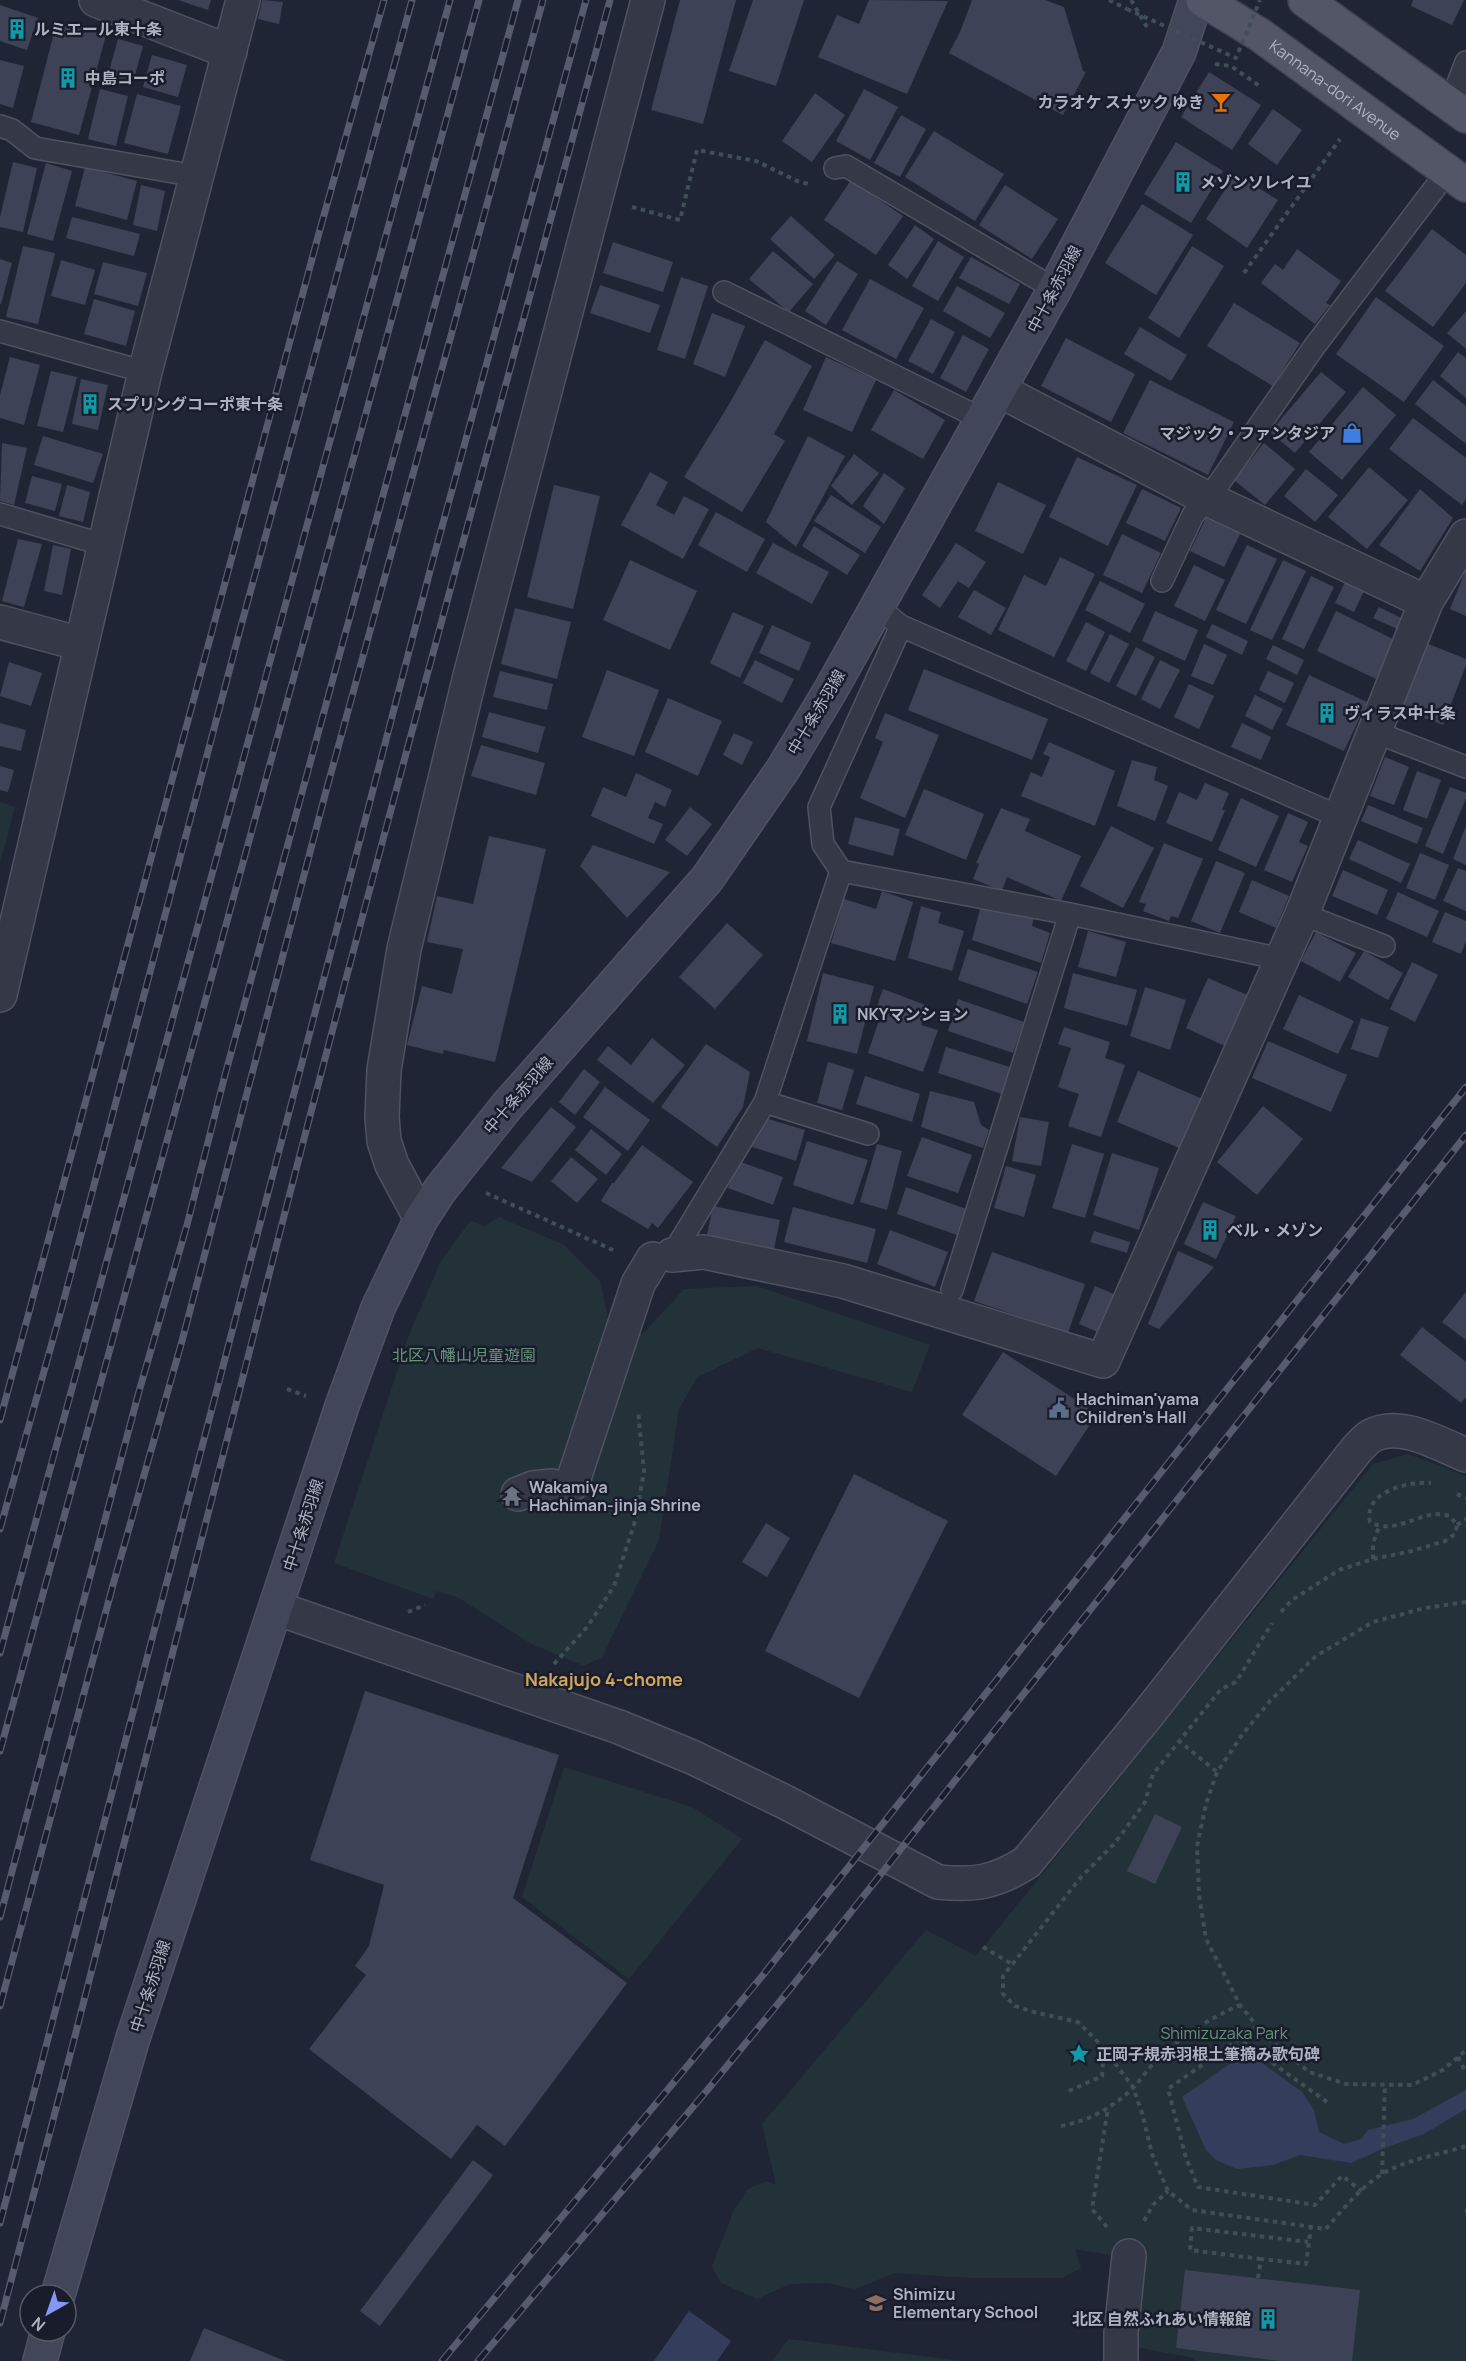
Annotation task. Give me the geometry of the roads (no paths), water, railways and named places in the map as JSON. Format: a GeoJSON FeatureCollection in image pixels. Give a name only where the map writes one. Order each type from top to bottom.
{"type":"FeatureCollection","features":[{"type":"Feature","properties":{"kind":"main road","name":"中十条赤羽線"},"geometry":{"type":"LineString","coordinates":[[62,2283],[133,2038],[342,1406],[374,1319],[422,1219],[447,1181],[507,1106],[707,879],[889,617],[982,419],[1055,289],[1179,52],[1196,0]]}},
{"type":"Feature","properties":{"kind":"main road","name":"Kannana-dori Avenue"},"geometry":{"type":"LineString","coordinates":[[1203,0],[1260,35],[1457,178]]}},
{"type":"Feature","properties":{"kind":"main road"},"geometry":{"type":"LineString","coordinates":[[1305,0],[1458,110]]}},
{"type":"Feature","properties":{"kind":"main road"},"geometry":{"type":"LineString","coordinates":[[40,2361],[45,2343]]}},
{"type":"Feature","properties":{"kind":"street"},"geometry":{"type":"LineString","coordinates":[[96,0],[230,52]]}},
{"type":"Feature","properties":{"kind":"street"},"geometry":{"type":"LineString","coordinates":[[0,995],[145,372],[243,0]]}},
{"type":"Feature","properties":{"kind":"street"},"geometry":{"type":"LineString","coordinates":[[422,1219],[392,1165],[384,1141],[382,1117],[384,1070],[404,949],[470,676],[648,0]]}},
{"type":"Feature","properties":{"kind":"street"},"geometry":{"type":"LineString","coordinates":[[999,390],[1208,498],[1426,602]]}},
{"type":"Feature","properties":{"kind":"street"},"geometry":{"type":"LineString","coordinates":[[518,1494],[533,1488],[562,1485],[638,1284],[662,1257],[704,1251],[843,1281],[1103,1361],[1302,915],[1426,602],[1466,536]]}},
{"type":"Feature","properties":{"kind":"street"},"geometry":{"type":"LineString","coordinates":[[0,622],[81,644]]}},
{"type":"Feature","properties":{"kind":"street"},"geometry":{"type":"LineString","coordinates":[[276,1608],[619,1727],[692,1757],[785,1802],[939,1882],[960,1884],[985,1882],[1010,1873],[1028,1862],[1357,1449],[1371,1437],[1388,1431],[1407,1433],[1466,1455]]}},
{"type":"Feature","properties":{"kind":"street"},"geometry":{"type":"LineString","coordinates":[[1121,2347],[1130,2256]]}},
{"type":"Feature","properties":{"kind":"lane"},"geometry":{"type":"LineString","coordinates":[[1458,110],[1466,63]]}},
{"type":"Feature","properties":{"kind":"lane"},"geometry":{"type":"LineString","coordinates":[[0,126],[12,130],[35,148],[196,177]]}},
{"type":"Feature","properties":{"kind":"lane"},"geometry":{"type":"LineString","coordinates":[[835,168],[846,166],[1055,289]]}},
{"type":"Feature","properties":{"kind":"lane"},"geometry":{"type":"LineString","coordinates":[[1162,582],[1193,515],[1208,498],[1314,347],[1457,178]]}},
{"type":"Feature","properties":{"kind":"lane"},"geometry":{"type":"LineString","coordinates":[[724,292],[982,419]]}},
{"type":"Feature","properties":{"kind":"lane"},"geometry":{"type":"LineString","coordinates":[[0,331],[145,372]]}},
{"type":"Feature","properties":{"kind":"lane"},"geometry":{"type":"LineString","coordinates":[[0,514],[104,545]]}},
{"type":"Feature","properties":{"kind":"lane"},"geometry":{"type":"LineString","coordinates":[[1281,959],[1070,914],[841,871],[823,844],[819,807],[889,617],[1340,817]]}},
{"type":"Feature","properties":{"kind":"lane"},"geometry":{"type":"LineString","coordinates":[[1375,732],[1466,767]]}},
{"type":"Feature","properties":{"kind":"lane"},"geometry":{"type":"LineString","coordinates":[[662,1257],[765,1102],[841,871]]}},
{"type":"Feature","properties":{"kind":"lane"},"geometry":{"type":"LineString","coordinates":[[952,1290],[1070,914]]}},
{"type":"Feature","properties":{"kind":"lane"},"geometry":{"type":"LineString","coordinates":[[1302,915],[1384,946]]}},
{"type":"Feature","properties":{"kind":"lane"},"geometry":{"type":"LineString","coordinates":[[765,1102],[868,1134]]}},
{"type":"Feature","properties":{"kind":"water"},"geometry":{"type":"Polygon","coordinates":[[[1247,2052],[1302,2092],[1314,2110],[1319,2132],[1344,2144],[1361,2139],[1368,2130],[1413,2119],[1466,2090],[1466,2109],[1424,2134],[1351,2163],[1300,2155],[1273,2165],[1237,2169],[1216,2160],[1206,2150],[1182,2097],[1247,2052]]]}},
{"type":"Feature","properties":{"kind":"water"},"geometry":{"type":"Polygon","coordinates":[[[689,2311],[731,2341],[717,2361],[654,2361],[689,2311]]]}},
{"type":"Feature","properties":{"kind":"railway"},"geometry":{"type":"LineString","coordinates":[[0,1420],[319,233],[384,0]]}},
{"type":"Feature","properties":{"kind":"railway"},"geometry":{"type":"LineString","coordinates":[[0,1529],[62,1307],[241,626],[412,0]]}},
{"type":"Feature","properties":{"kind":"railway"},"geometry":{"type":"LineString","coordinates":[[0,1653],[450,0]]}},
{"type":"Feature","properties":{"kind":"railway"},"geometry":{"type":"LineString","coordinates":[[0,1751],[479,0]]}},
{"type":"Feature","properties":{"kind":"railway"},"geometry":{"type":"LineString","coordinates":[[0,1917],[138,1395],[187,1225],[225,1075],[518,0]]}},
{"type":"Feature","properties":{"kind":"railway"},"geometry":{"type":"LineString","coordinates":[[0,2006],[113,1585],[182,1341],[325,795],[543,0]]}},
{"type":"Feature","properties":{"kind":"railway"},"geometry":{"type":"LineString","coordinates":[[0,2223],[431,567],[586,0]]}},
{"type":"Feature","properties":{"kind":"railway"},"geometry":{"type":"LineString","coordinates":[[0,2323],[314,1101],[610,0]]}},
{"type":"Feature","properties":{"kind":"railway"},"geometry":{"type":"LineString","coordinates":[[442,2361],[763,1975],[1466,1087]]}},
{"type":"Feature","properties":{"kind":"railway"},"geometry":{"type":"LineString","coordinates":[[478,2361],[790,1989],[1466,1135]]}},
{"type":"Feature","properties":{"kind":"place","name":"ルミエール東十条"},"geometry":{"type":"Point","coordinates":[17,29]}},
{"type":"Feature","properties":{"kind":"place","name":"中島コーポ"},"geometry":{"type":"Point","coordinates":[68,78]}},
{"type":"Feature","properties":{"kind":"place","name":"カラオケ スナック ゆき"},"geometry":{"type":"Point","coordinates":[1221,102]}},
{"type":"Feature","properties":{"kind":"place","name":"メゾンソレイユ"},"geometry":{"type":"Point","coordinates":[1183,182]}},
{"type":"Feature","properties":{"kind":"place","name":"スプリングコーポ東十条"},"geometry":{"type":"Point","coordinates":[90,404]}},
{"type":"Feature","properties":{"kind":"place","name":"マジック・ファンタジア"},"geometry":{"type":"Point","coordinates":[1352,433]}},
{"type":"Feature","properties":{"kind":"place","name":"ヴィラス中十条"},"geometry":{"type":"Point","coordinates":[1327,713]}},
{"type":"Feature","properties":{"kind":"place","name":"NKYマンション"},"geometry":{"type":"Point","coordinates":[840,1014]}},
{"type":"Feature","properties":{"kind":"place","name":"ベル・メゾン"},"geometry":{"type":"Point","coordinates":[1210,1230]}},
{"type":"Feature","properties":{"kind":"place","name":"Hachiman'yama Children's Hall"},"geometry":{"type":"Point","coordinates":[1059,1408]}},
{"type":"Feature","properties":{"kind":"place","name":"Wakamiya Hachiman-jinja Shrine"},"geometry":{"type":"Point","coordinates":[512,1496]}},
{"type":"Feature","properties":{"kind":"place","name":"正岡子規赤羽根土筆摘み歌句碑"},"geometry":{"type":"Point","coordinates":[1079,2054]}},
{"type":"Feature","properties":{"kind":"place","name":"Shimizu Elementary School"},"geometry":{"type":"Point","coordinates":[876,2303]}},
{"type":"Feature","properties":{"kind":"place","name":"北区 自然ふれあい情報館"},"geometry":{"type":"Point","coordinates":[1268,2319]}},
{"type":"Feature","properties":{"kind":"district","name":"Nakajujo 4-chome"},"geometry":{"type":"Point","coordinates":[604,1680]}},
{"type":"Feature","properties":{"kind":"park label","name":"北区八幡山児童遊園"},"geometry":{"type":"Point","coordinates":[464,1355]}},
{"type":"Feature","properties":{"kind":"park label","name":"Shimizuzaka Park"},"geometry":{"type":"Point","coordinates":[1224,2033]}}]}
